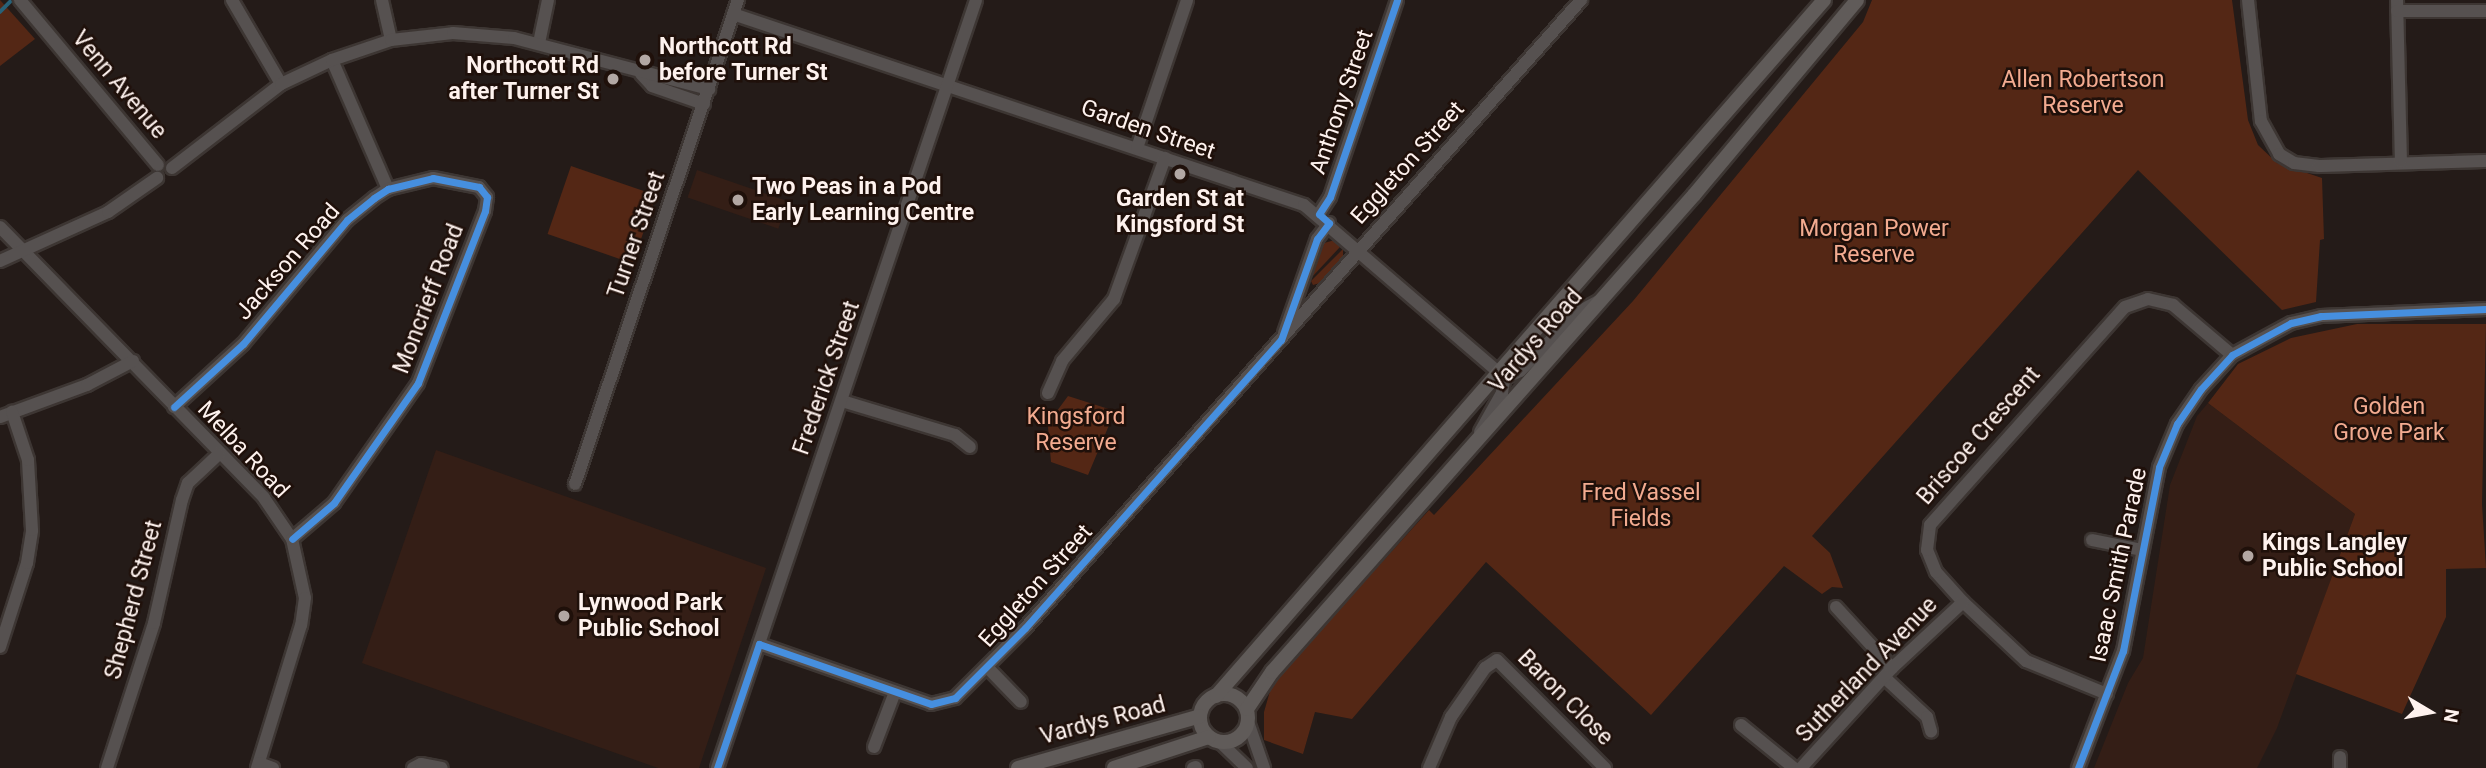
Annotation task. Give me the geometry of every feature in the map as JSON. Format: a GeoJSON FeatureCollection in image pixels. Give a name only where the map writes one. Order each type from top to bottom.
{"type":"FeatureCollection","features":[{"type":"Feature","properties":{"kind":"main road","name":"Vardys Road"},"geometry":{"type":"LineString","coordinates":[[1216,696],[1824,0]]}},
{"type":"Feature","properties":{"kind":"main road","name":"Vardys Road"},"geometry":{"type":"LineString","coordinates":[[1248,716],[1272,672],[1464,458],[1832,36],[1857,0]]}},
{"type":"Feature","properties":{"kind":"main road"},"geometry":{"type":"LineString","coordinates":[[1231,695],[1248,716],[1236,740],[1215,740],[1200,716],[1216,696],[1231,695]]}},
{"type":"Feature","properties":{"kind":"main road","name":"Vardys Road"},"geometry":{"type":"LineString","coordinates":[[1018,768],[1200,716]]}},
{"type":"Feature","properties":{"kind":"main road","name":"Vardys Road"},"geometry":{"type":"LineString","coordinates":[[1114,768],[1215,740]]}},
{"type":"Feature","properties":{"kind":"street","name":"Venn Avenue"},"geometry":{"type":"LineString","coordinates":[[20,0],[158,172]]}},
{"type":"Feature","properties":{"kind":"street"},"geometry":{"type":"LineString","coordinates":[[232,0],[281,84]]}},
{"type":"Feature","properties":{"kind":"street"},"geometry":{"type":"LineString","coordinates":[[382,0],[391,40]]}},
{"type":"Feature","properties":{"kind":"street"},"geometry":{"type":"LineString","coordinates":[[539,43],[548,0]]}},
{"type":"Feature","properties":{"kind":"street","name":"Turner Street"},"geometry":{"type":"LineString","coordinates":[[575,484],[738,0]]}},
{"type":"Feature","properties":{"kind":"street","name":"Frederick Street"},"geometry":{"type":"LineString","coordinates":[[717,768],[976,0]]}},
{"type":"Feature","properties":{"kind":"street"},"geometry":{"type":"LineString","coordinates":[[1137,148],[1187,0]]}},
{"type":"Feature","properties":{"kind":"street","name":"Anthony Street"},"geometry":{"type":"LineString","coordinates":[[1281,340],[1397,0]]}},
{"type":"Feature","properties":{"kind":"street","name":"Eggleton Street"},"geometry":{"type":"LineString","coordinates":[[758,644],[895,692],[942,705],[988,668],[1581,0]]}},
{"type":"Feature","properties":{"kind":"street"},"geometry":{"type":"LineString","coordinates":[[2248,0],[2261,121],[2280,154],[2294,163],[2319,166],[2486,161]]}},
{"type":"Feature","properties":{"kind":"street"},"geometry":{"type":"LineString","coordinates":[[2401,162],[2397,5],[2486,11]]}},
{"type":"Feature","properties":{"kind":"street","name":"Garden Street"},"geometry":{"type":"LineString","coordinates":[[733,14],[1296,201],[1324,219],[1499,373]]}},
{"type":"Feature","properties":{"kind":"street"},"geometry":{"type":"LineString","coordinates":[[0,261],[108,212],[158,172],[172,168],[281,84],[332,60],[391,40],[473,33],[539,43],[640,74],[656,72],[709,89]]}},
{"type":"Feature","properties":{"kind":"street"},"geometry":{"type":"LineString","coordinates":[[332,60],[388,189]]}},
{"type":"Feature","properties":{"kind":"street"},"geometry":{"type":"LineString","coordinates":[[640,74],[652,86],[704,104]]}},
{"type":"Feature","properties":{"kind":"street"},"geometry":{"type":"LineString","coordinates":[[1048,393],[1062,361],[1114,299],[1165,158]]}},
{"type":"Feature","properties":{"kind":"street","name":"Jackson Road"},"geometry":{"type":"LineString","coordinates":[[174,407],[243,344],[347,220],[388,189],[433,178],[479,187],[486,197]]}},
{"type":"Feature","properties":{"kind":"street","name":"Moncrieff Road"},"geometry":{"type":"LineString","coordinates":[[292,539],[334,503],[418,383],[436,345],[486,197]]}},
{"type":"Feature","properties":{"kind":"street","name":"Melba Road"},"geometry":{"type":"LineString","coordinates":[[0,227],[264,498],[292,539],[305,598],[301,625],[258,766]]}},
{"type":"Feature","properties":{"kind":"street"},"geometry":{"type":"LineString","coordinates":[[1499,373],[1508,378],[1520,371],[1580,311],[1602,299]]}},
{"type":"Feature","properties":{"kind":"street","name":"Briscoe Crescent"},"geometry":{"type":"LineString","coordinates":[[2107,694],[2026,661],[1963,602],[1936,572],[1927,550],[1933,517],[2117,313],[2140,300],[2167,302],[2232,355]]}},
{"type":"Feature","properties":{"kind":"street","name":"Isaac Smith Parade"},"geometry":{"type":"LineString","coordinates":[[2078,768],[2125,642],[2142,550],[2167,444],[2187,408],[2232,355],[2282,327],[2322,316],[2486,309]]}},
{"type":"Feature","properties":{"kind":"street"},"geometry":{"type":"LineString","coordinates":[[0,647],[27,563],[32,530],[28,460],[6,415],[87,385],[133,361]]}},
{"type":"Feature","properties":{"kind":"street"},"geometry":{"type":"LineString","coordinates":[[1464,458],[1502,393],[1504,381],[1499,373]]}},
{"type":"Feature","properties":{"kind":"street"},"geometry":{"type":"LineString","coordinates":[[842,401],[955,435],[970,447]]}},
{"type":"Feature","properties":{"kind":"street","name":"Shepherd Street"},"geometry":{"type":"LineString","coordinates":[[107,768],[154,623],[182,500],[188,484],[219,454]]}},
{"type":"Feature","properties":{"kind":"street"},"geometry":{"type":"LineString","coordinates":[[2092,540],[2142,550]]}},
{"type":"Feature","properties":{"kind":"street","name":"Sutherland Avenue"},"geometry":{"type":"LineString","coordinates":[[1801,768],[1888,672],[1963,602]]}},
{"type":"Feature","properties":{"kind":"street"},"geometry":{"type":"LineString","coordinates":[[1836,607],[1927,717],[1931,731]]}},
{"type":"Feature","properties":{"kind":"street","name":"Baron Close"},"geometry":{"type":"LineString","coordinates":[[1429,768],[1451,717],[1485,668],[1497,660],[1605,768]]}},
{"type":"Feature","properties":{"kind":"street"},"geometry":{"type":"LineString","coordinates":[[988,668],[1021,702]]}},
{"type":"Feature","properties":{"kind":"street"},"geometry":{"type":"LineString","coordinates":[[874,747],[895,692]]}},
{"type":"Feature","properties":{"kind":"street"},"geometry":{"type":"LineString","coordinates":[[1248,716],[1264,768]]}},
{"type":"Feature","properties":{"kind":"street"},"geometry":{"type":"LineString","coordinates":[[1741,725],[1794,768]]}},
{"type":"Feature","properties":{"kind":"street"},"geometry":{"type":"LineString","coordinates":[[1215,740],[1247,768]]}},
{"type":"Feature","properties":{"kind":"street"},"geometry":{"type":"LineString","coordinates":[[413,768],[421,764],[442,768]]}},
{"type":"Feature","properties":{"kind":"street"},"geometry":{"type":"LineString","coordinates":[[258,766],[273,768]]}},
{"type":"Feature","properties":{"kind":"shaded area","name":"Two Peas in a Pod Early Learning Centre"},"geometry":{"type":"Polygon","coordinates":[[[697,170],[788,201],[778,229],[688,197],[697,170]]]}},
{"type":"Feature","properties":{"kind":"shaded area","name":"Kings Langley Public School"},"geometry":{"type":"Polygon","coordinates":[[[2208,403],[2355,514],[2277,728],[2257,768],[2094,768],[2128,683],[2143,658],[2170,485],[2197,416],[2208,403]]]}},
{"type":"Feature","properties":{"kind":"shaded area","name":"Lynwood Park Public School"},"geometry":{"type":"Polygon","coordinates":[[[436,450],[766,568],[699,768],[658,768],[362,663],[436,450]]]}},
{"type":"Feature","properties":{"kind":"green space"},"geometry":{"type":"Polygon","coordinates":[[[0,0],[35,39],[0,66],[0,0]]]}},
{"type":"Feature","properties":{"kind":"green space"},"geometry":{"type":"Polygon","coordinates":[[[1872,0],[2232,0],[2248,120],[2258,145],[2277,163],[2322,178],[2324,239],[2320,240],[2316,302],[2282,310],[2138,170],[1812,536],[1830,553],[1843,588],[1832,587],[1822,594],[1784,566],[1651,715],[1486,562],[1352,719],[1315,712],[1303,754],[1264,740],[1264,712],[1272,684],[1429,510],[1434,515],[1633,301],[1863,22],[1872,0]]]}},
{"type":"Feature","properties":{"kind":"green space"},"geometry":{"type":"Polygon","coordinates":[[[571,166],[656,195],[633,263],[548,234],[571,166]]]}},
{"type":"Feature","properties":{"kind":"green space"},"geometry":{"type":"Polygon","coordinates":[[[1335,240],[1340,247],[1312,277],[1324,243],[1335,240]]]}},
{"type":"Feature","properties":{"kind":"green space"},"geometry":{"type":"Polygon","coordinates":[[[1343,249],[1343,257],[1320,283],[1313,285],[1311,281],[1343,249]]]}},
{"type":"Feature","properties":{"kind":"green space","name":"Golden Grove Park"},"geometry":{"type":"Polygon","coordinates":[[[2357,324],[2486,324],[2482,504],[2486,568],[2446,569],[2446,617],[2402,714],[2296,674],[2355,514],[2208,403],[2238,364],[2291,338],[2357,324]]]}},
{"type":"Feature","properties":{"kind":"green space","name":"Kingsford Reserve"},"geometry":{"type":"Polygon","coordinates":[[[1068,396],[1115,411],[1088,475],[1051,462],[1047,415],[1054,415],[1068,396]]]}},
{"type":"Feature","properties":{"kind":"waterway"},"geometry":{"type":"LineString","coordinates":[[0,12],[10,2]]}},
{"type":"Feature","properties":{"kind":"cycle path"},"geometry":{"type":"LineString","coordinates":[[717,768],[759,644],[931,704],[955,698],[1025,628],[1281,340],[1317,239],[1329,223],[1319,214],[1330,197],[1397,0]]}},
{"type":"Feature","properties":{"kind":"cycle path"},"geometry":{"type":"LineString","coordinates":[[174,407],[243,344],[347,220],[374,198],[388,189],[433,178],[479,187],[487,197],[485,211],[418,383],[334,503],[292,539]]}},
{"type":"Feature","properties":{"kind":"cycle path"},"geometry":{"type":"LineString","coordinates":[[2078,768],[2123,651],[2159,467],[2177,424],[2201,389],[2232,355],[2291,323],[2321,316],[2486,309]]}},
{"type":"Feature","properties":{"kind":"place","name":"Northcott Rd before Turner St"},"geometry":{"type":"Point","coordinates":[645,60]}},
{"type":"Feature","properties":{"kind":"place","name":"Northcott Rd after Turner St"},"geometry":{"type":"Point","coordinates":[613,79]}},
{"type":"Feature","properties":{"kind":"place","name":"Garden St at Kingsford St"},"geometry":{"type":"Point","coordinates":[1180,174]}},
{"type":"Feature","properties":{"kind":"place","name":"Two Peas in a Pod Early Learning Centre"},"geometry":{"type":"Point","coordinates":[738,200]}},
{"type":"Feature","properties":{"kind":"place","name":"Kings Langley Public School"},"geometry":{"type":"Point","coordinates":[2248,556]}},
{"type":"Feature","properties":{"kind":"place","name":"Lynwood Park Public School"},"geometry":{"type":"Point","coordinates":[564,616]}},
{"type":"Feature","properties":{"kind":"park label","name":"Allen Robertson Reserve"},"geometry":{"type":"Point","coordinates":[2083,93]}},
{"type":"Feature","properties":{"kind":"park label","name":"Morgan Power Reserve"},"geometry":{"type":"Point","coordinates":[1874,242]}},
{"type":"Feature","properties":{"kind":"park label","name":"Fred Vassel Fields"},"geometry":{"type":"Point","coordinates":[1641,506]}}]}
